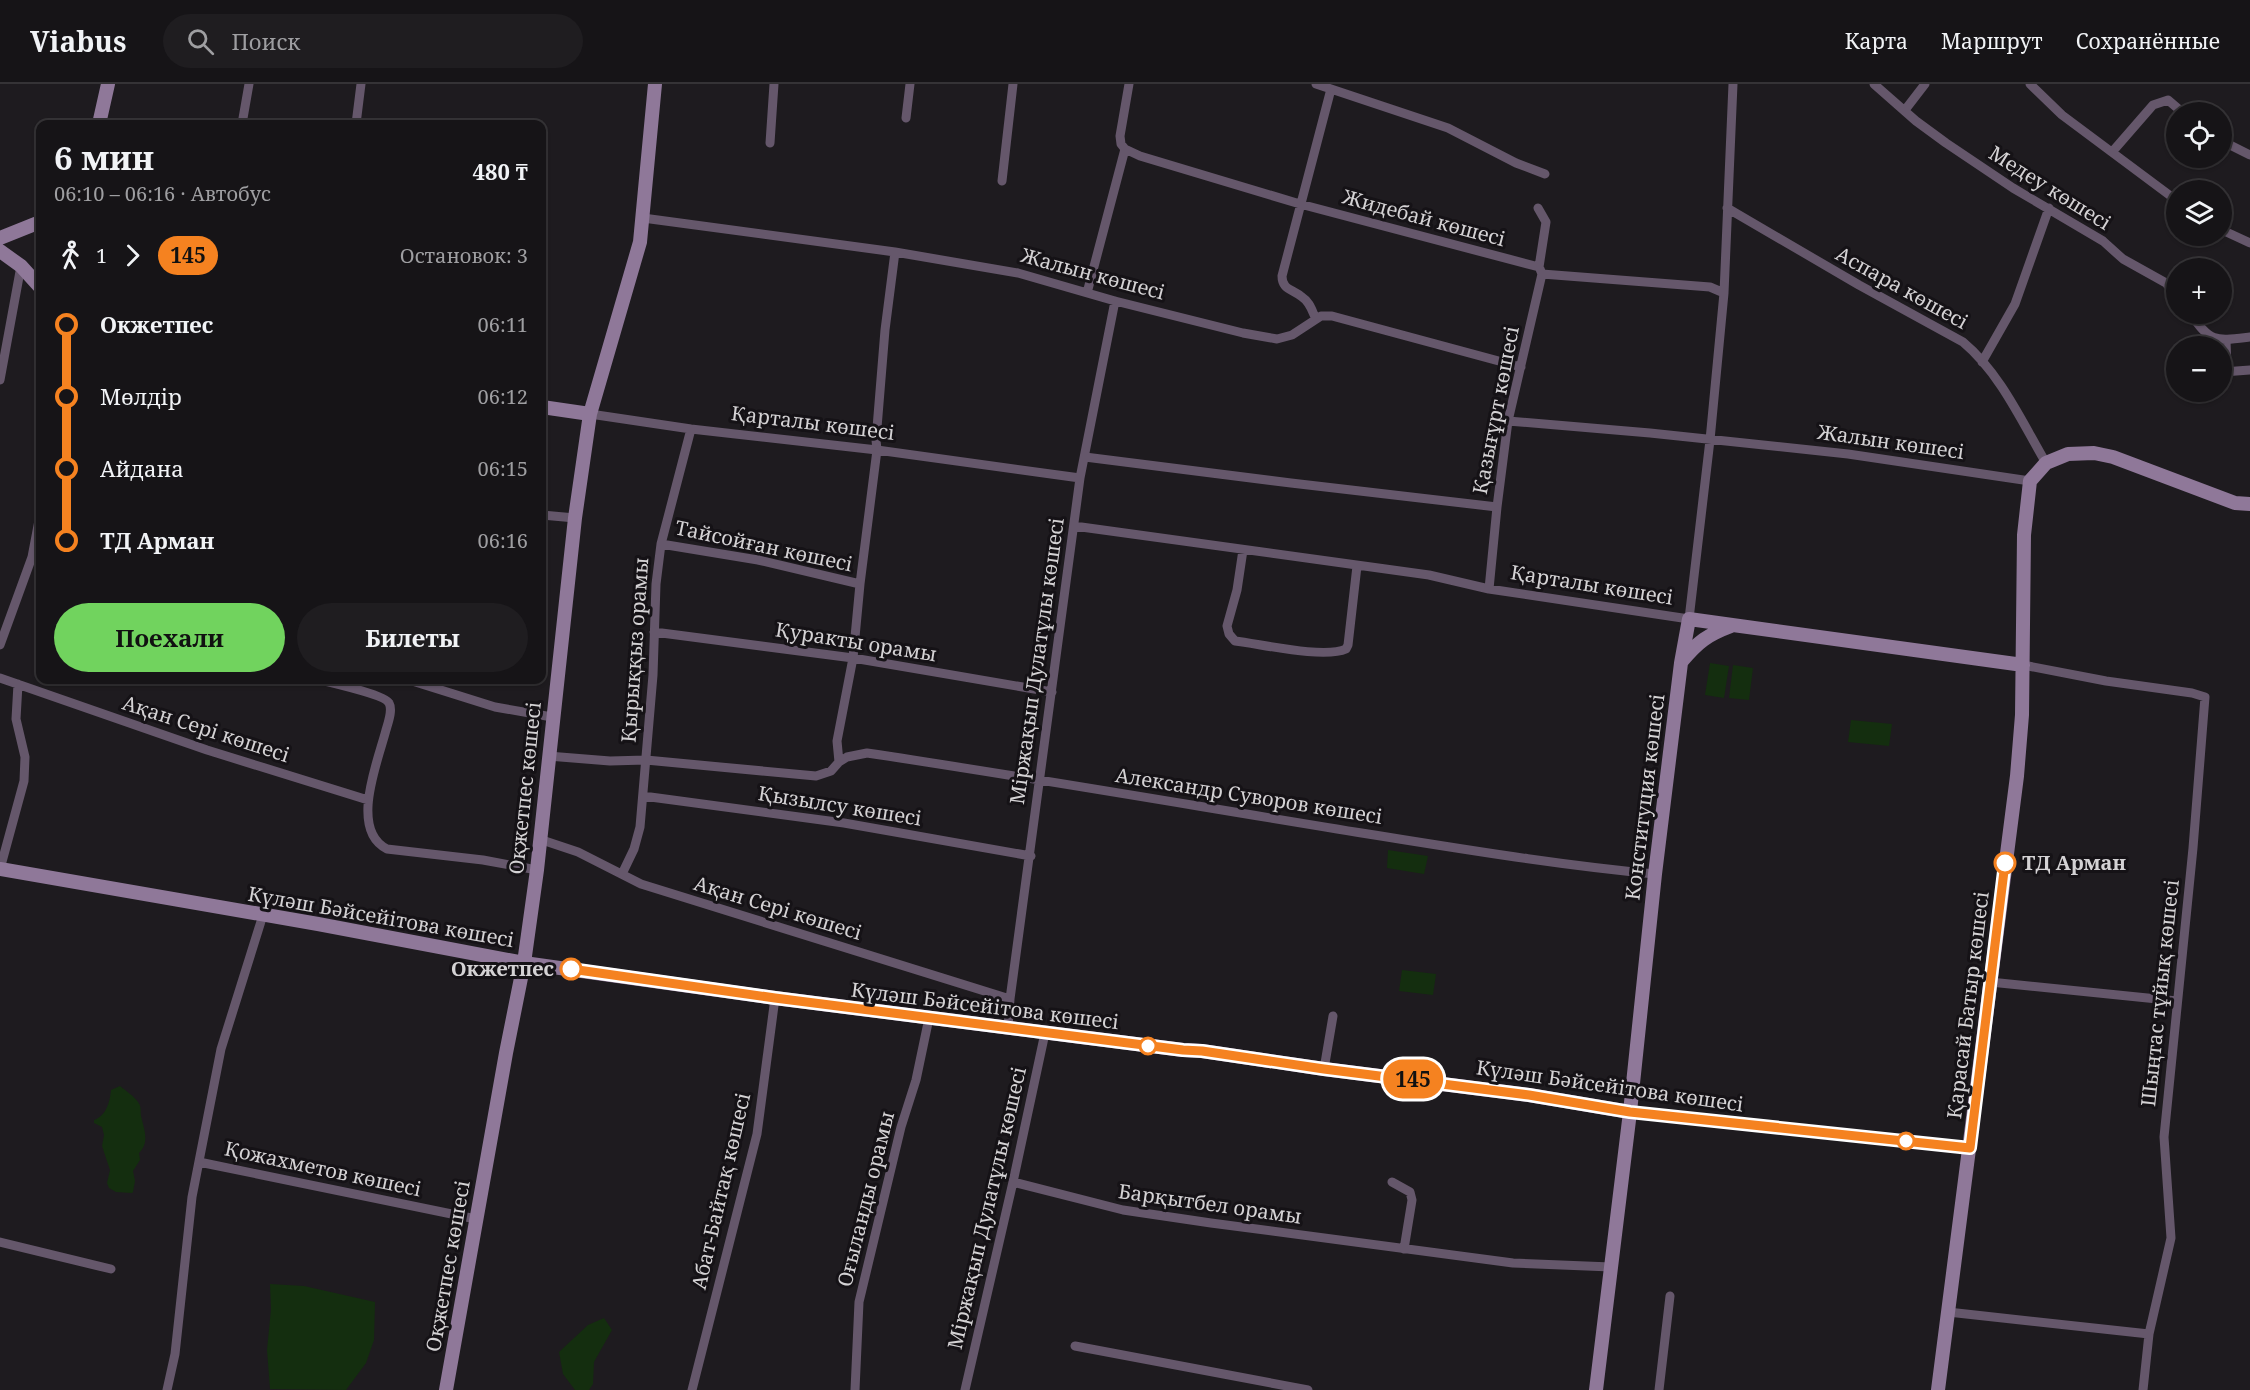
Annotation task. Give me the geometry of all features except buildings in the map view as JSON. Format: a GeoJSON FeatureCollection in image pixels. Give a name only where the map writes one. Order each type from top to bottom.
{"type":"FeatureCollection","features":[{"type":"Feature","properties":{"kind":"street"},"geometry":{"type":"LineString","coordinates":[[100,120],[108,84]]}},
{"type":"Feature","properties":{"kind":"street"},"geometry":{"type":"LineString","coordinates":[[243,120],[249,84]]}},
{"type":"Feature","properties":{"kind":"street"},"geometry":{"type":"LineString","coordinates":[[356,120],[361,84]]}},
{"type":"Feature","properties":{"kind":"street","name":"Оқжетпес көшесі"},"geometry":{"type":"LineString","coordinates":[[446,1390],[524,963],[537,870],[575,518],[590,414],[635,262],[643,218],[655,84]]}},
{"type":"Feature","properties":{"kind":"street"},"geometry":{"type":"LineString","coordinates":[[770,143],[774,84]]}},
{"type":"Feature","properties":{"kind":"street"},"geometry":{"type":"LineString","coordinates":[[906,118],[910,84]]}},
{"type":"Feature","properties":{"kind":"street"},"geometry":{"type":"LineString","coordinates":[[1002,181],[1013,84]]}},
{"type":"Feature","properties":{"kind":"street"},"geometry":{"type":"LineString","coordinates":[[1087,293],[1125,149],[1121,144],[1120,136],[1129,84]]}},
{"type":"Feature","properties":{"kind":"street"},"geometry":{"type":"LineString","coordinates":[[1316,84],[1448,128],[1516,163],[1545,174]]}},
{"type":"Feature","properties":{"kind":"street","name":"Конституция көшесі"},"geometry":{"type":"LineString","coordinates":[[1596,1390],[1630,1112],[1654,874],[1681,663],[1689,619],[1710,440],[1724,293],[1733,84]]}},
{"type":"Feature","properties":{"kind":"street","name":"Медеу көшесі"},"geometry":{"type":"LineString","coordinates":[[1874,84],[1946,143],[2013,188],[2103,241],[2132,265],[2166,283]]}},
{"type":"Feature","properties":{"kind":"street"},"geometry":{"type":"LineString","coordinates":[[1905,110],[1925,84]]}},
{"type":"Feature","properties":{"kind":"street"},"geometry":{"type":"LineString","coordinates":[[2030,84],[2062,115],[2166,192]]}},
{"type":"Feature","properties":{"kind":"street"},"geometry":{"type":"LineString","coordinates":[[1331,89],[1300,204],[1282,283],[1287,289],[1310,304],[1316,319],[1322,316],[1332,316],[1521,367]]}},
{"type":"Feature","properties":{"kind":"street"},"geometry":{"type":"LineString","coordinates":[[2113,152],[2153,105],[2168,100],[2170,102]]}},
{"type":"Feature","properties":{"kind":"street"},"geometry":{"type":"LineString","coordinates":[[2232,146],[2250,155]]}},
{"type":"Feature","properties":{"kind":"street","name":"Жидебай көшесі"},"geometry":{"type":"LineString","coordinates":[[1125,149],[1140,156],[1300,204],[1540,270],[1710,286],[1724,293]]}},
{"type":"Feature","properties":{"kind":"street","name":"Қазығұрт көшесі"},"geometry":{"type":"LineString","coordinates":[[1489,589],[1508,421],[1540,270],[1546,222],[1538,208]]}},
{"type":"Feature","properties":{"kind":"street","name":"Аспара көшесі"},"geometry":{"type":"LineString","coordinates":[[1726,208],[1963,342],[1976,353],[2001,386],[2046,463]]}},
{"type":"Feature","properties":{"kind":"street"},"geometry":{"type":"LineString","coordinates":[[1982,362],[2015,304],[2049,208]]}},
{"type":"Feature","properties":{"kind":"street","name":"Жалын көшесі"},"geometry":{"type":"LineString","coordinates":[[643,218],[895,252],[1018,273],[1115,301],[1243,333],[1277,339],[1292,335],[1316,319]]}},
{"type":"Feature","properties":{"kind":"street"},"geometry":{"type":"LineString","coordinates":[[0,238],[36,224]]}},
{"type":"Feature","properties":{"kind":"street"},"geometry":{"type":"LineString","coordinates":[[2232,235],[2250,243]]}},
{"type":"Feature","properties":{"kind":"street"},"geometry":{"type":"LineString","coordinates":[[0,251],[21,266],[36,283]]}},
{"type":"Feature","properties":{"kind":"street","name":"Тайсойған көшесі"},"geometry":{"type":"LineString","coordinates":[[839,762],[837,741],[853,658],[860,584],[878,450],[876,440],[885,330],[895,252]]}},
{"type":"Feature","properties":{"kind":"street"},"geometry":{"type":"LineString","coordinates":[[0,380],[21,266]]}},
{"type":"Feature","properties":{"kind":"street","name":"Міржақып Дулатұлы көшесі"},"geometry":{"type":"LineString","coordinates":[[1008,1028],[1080,478],[1115,301]]}},
{"type":"Feature","properties":{"kind":"street"},"geometry":{"type":"LineString","coordinates":[[2198,324],[2205,334],[2212,336]]}},
{"type":"Feature","properties":{"kind":"street"},"geometry":{"type":"LineString","coordinates":[[2232,339],[2250,337]]}},
{"type":"Feature","properties":{"kind":"street"},"geometry":{"type":"LineString","coordinates":[[2232,371],[2250,370]]}},
{"type":"Feature","properties":{"kind":"street","name":"Қарталы көшесі"},"geometry":{"type":"LineString","coordinates":[[546,408],[692,429],[878,450],[1080,478]]}},
{"type":"Feature","properties":{"kind":"street","name":"Жалын көшесі"},"geometry":{"type":"LineString","coordinates":[[1508,421],[1848,454],[2030,481]]}},
{"type":"Feature","properties":{"kind":"street","name":"Қырыққыз орамы"},"geometry":{"type":"LineString","coordinates":[[622,874],[640,827],[644,796],[656,584],[661,543],[692,429]]}},
{"type":"Feature","properties":{"kind":"street"},"geometry":{"type":"LineString","coordinates":[[2030,481],[2046,463],[2068,454],[2094,453],[2113,457],[2235,503],[2250,504]]}},
{"type":"Feature","properties":{"kind":"street"},"geometry":{"type":"LineString","coordinates":[[1085,457],[1497,507]]}},
{"type":"Feature","properties":{"kind":"street","name":"Қарасай Батыр көшесі"},"geometry":{"type":"LineString","coordinates":[[1938,1390],[2017,776],[2023,665],[2024,535],[2030,481]]}},
{"type":"Feature","properties":{"kind":"street"},"geometry":{"type":"LineString","coordinates":[[546,515],[575,518]]}},
{"type":"Feature","properties":{"kind":"street","name":"Қарталы көшесі"},"geometry":{"type":"LineString","coordinates":[[1074,526],[1429,575],[1489,589],[2023,665],[2106,681]]}},
{"type":"Feature","properties":{"kind":"street","name":"Тайсойған көшесі"},"geometry":{"type":"LineString","coordinates":[[661,543],[758,560],[860,584]]}},
{"type":"Feature","properties":{"kind":"street"},"geometry":{"type":"LineString","coordinates":[[1244,550],[1237,590],[1227,626],[1229,634],[1235,641],[1330,653],[1346,649],[1357,566]]}},
{"type":"Feature","properties":{"kind":"street"},"geometry":{"type":"LineString","coordinates":[[0,645],[36,559]]}},
{"type":"Feature","properties":{"kind":"street"},"geometry":{"type":"LineString","coordinates":[[1681,663],[1699,641],[1735,624]]}},
{"type":"Feature","properties":{"kind":"street","name":"Қуракты орамы"},"geometry":{"type":"LineString","coordinates":[[654,632],[853,658],[1052,692]]}},
{"type":"Feature","properties":{"kind":"street","name":"Ақан Сері көшесі"},"geometry":{"type":"LineString","coordinates":[[0,678],[207,750],[368,800]]}},
{"type":"Feature","properties":{"kind":"street","name":"Шыңтас тұйық көшесі"},"geometry":{"type":"LineString","coordinates":[[2106,681],[2192,693],[2205,697],[2164,1137],[2171,1238],[2149,1334],[2143,1390]]}},
{"type":"Feature","properties":{"kind":"street"},"geometry":{"type":"LineString","coordinates":[[0,869],[24,781],[25,757],[16,718],[18,684]]}},
{"type":"Feature","properties":{"kind":"street"},"geometry":{"type":"LineString","coordinates":[[334,684],[388,700],[390,710],[388,724],[368,800],[368,823],[375,839],[387,849],[483,860],[537,870]]}},
{"type":"Feature","properties":{"kind":"street"},"geometry":{"type":"LineString","coordinates":[[434,684],[495,706],[552,717]]}},
{"type":"Feature","properties":{"kind":"street","name":"Александр Суворов көшесі"},"geometry":{"type":"LineString","coordinates":[[839,762],[848,757],[867,753],[1039,778],[1143,798],[1546,862],[1654,874]]}},
{"type":"Feature","properties":{"kind":"street"},"geometry":{"type":"LineString","coordinates":[[548,756],[609,761],[646,760],[816,776],[831,771],[839,762]]}},
{"type":"Feature","properties":{"kind":"street","name":"Қызылсу көшесі"},"geometry":{"type":"LineString","coordinates":[[644,796],[844,823],[1031,856]]}},
{"type":"Feature","properties":{"kind":"street","name":"Ақан Сері көшесі"},"geometry":{"type":"LineString","coordinates":[[539,839],[578,852],[652,888],[1010,999]]}},
{"type":"Feature","properties":{"kind":"street","name":"Күләш Бәйсейітова көшесі"},"geometry":{"type":"LineString","coordinates":[[0,869],[524,963],[775,998],[1202,1051],[1529,1095],[1630,1112],[1970,1148]]}},
{"type":"Feature","properties":{"kind":"street","name":"Қожахметов көшесі"},"geometry":{"type":"LineString","coordinates":[[167,1390],[175,1354],[192,1197],[221,1048],[263,915]]}},
{"type":"Feature","properties":{"kind":"street"},"geometry":{"type":"LineString","coordinates":[[1990,982],[2177,1000]]}},
{"type":"Feature","properties":{"kind":"street","name":"Абат-Байтақ көшесі"},"geometry":{"type":"LineString","coordinates":[[692,1390],[757,1134],[775,998]]}},
{"type":"Feature","properties":{"kind":"street"},"geometry":{"type":"LineString","coordinates":[[1324,1069],[1333,1016]]}},
{"type":"Feature","properties":{"kind":"street","name":"Оғыланды орамы"},"geometry":{"type":"LineString","coordinates":[[855,1390],[859,1302],[901,1127],[916,1080],[929,1018]]}},
{"type":"Feature","properties":{"kind":"street","name":"Міржақып Дулатұлы көшесі"},"geometry":{"type":"LineString","coordinates":[[964,1390],[1045,1033]]}},
{"type":"Feature","properties":{"kind":"street","name":"Қожахметов көшесі"},"geometry":{"type":"LineString","coordinates":[[199,1162],[476,1219]]}},
{"type":"Feature","properties":{"kind":"street","name":"Барқытбел орамы"},"geometry":{"type":"LineString","coordinates":[[1013,1182],[1123,1210],[1513,1263],[1611,1267]]}},
{"type":"Feature","properties":{"kind":"street"},"geometry":{"type":"LineString","coordinates":[[1392,1182],[1410,1192],[1412,1200],[1404,1249]]}},
{"type":"Feature","properties":{"kind":"street"},"geometry":{"type":"LineString","coordinates":[[0,1242],[111,1269]]}},
{"type":"Feature","properties":{"kind":"street"},"geometry":{"type":"LineString","coordinates":[[1659,1390],[1670,1296]]}},
{"type":"Feature","properties":{"kind":"street"},"geometry":{"type":"LineString","coordinates":[[1948,1312],[2149,1334]]}},
{"type":"Feature","properties":{"kind":"street"},"geometry":{"type":"LineString","coordinates":[[1075,1346],[1308,1390]]}},
{"type":"Feature","properties":{"kind":"green space"},"geometry":{"type":"Polygon","coordinates":[[[1710,663],[1729,666],[1724,698],[1705,695],[1710,663]]]}},
{"type":"Feature","properties":{"kind":"green space"},"geometry":{"type":"Polygon","coordinates":[[[1733,665],[1753,668],[1749,700],[1729,698],[1733,665]]]}},
{"type":"Feature","properties":{"kind":"green space"},"geometry":{"type":"Polygon","coordinates":[[[1851,720],[1892,724],[1889,746],[1848,742],[1851,720]]]}},
{"type":"Feature","properties":{"kind":"green space"},"geometry":{"type":"Polygon","coordinates":[[[1388,850],[1428,856],[1424,874],[1387,868],[1388,850]]]}},
{"type":"Feature","properties":{"kind":"green space"},"geometry":{"type":"Polygon","coordinates":[[[1402,970],[1436,974],[1433,995],[1399,991],[1402,970]]]}},
{"type":"Feature","properties":{"kind":"green space"},"geometry":{"type":"Polygon","coordinates":[[[120,1086],[139,1104],[145,1135],[144,1144],[139,1153],[140,1160],[133,1171],[135,1181],[132,1193],[116,1192],[109,1188],[107,1183],[110,1170],[102,1146],[104,1135],[102,1127],[94,1123],[94,1120],[107,1108],[111,1090],[120,1086]]]}},
{"type":"Feature","properties":{"kind":"green space"},"geometry":{"type":"Polygon","coordinates":[[[270,1284],[304,1286],[375,1302],[374,1340],[366,1363],[346,1390],[270,1389],[267,1350],[271,1309],[270,1284]]]}},
{"type":"Feature","properties":{"kind":"green space"},"geometry":{"type":"Polygon","coordinates":[[[604,1318],[612,1330],[594,1362],[593,1384],[589,1390],[575,1390],[563,1374],[559,1352],[588,1325],[604,1318]]]}},
{"type":"Feature","properties":{"kind":"bus line","name":"145"},"geometry":{"type":"LineString","coordinates":[[571,969],[775,998],[1202,1051],[1529,1095],[1630,1112],[1970,1148],[2005,863]]}},
{"type":"Feature","properties":{"kind":"place","name":"ТД Арман"},"geometry":{"type":"Point","coordinates":[2005,863]}},
{"type":"Feature","properties":{"kind":"place","name":"Окжетпес"},"geometry":{"type":"Point","coordinates":[571,969]}}]}
